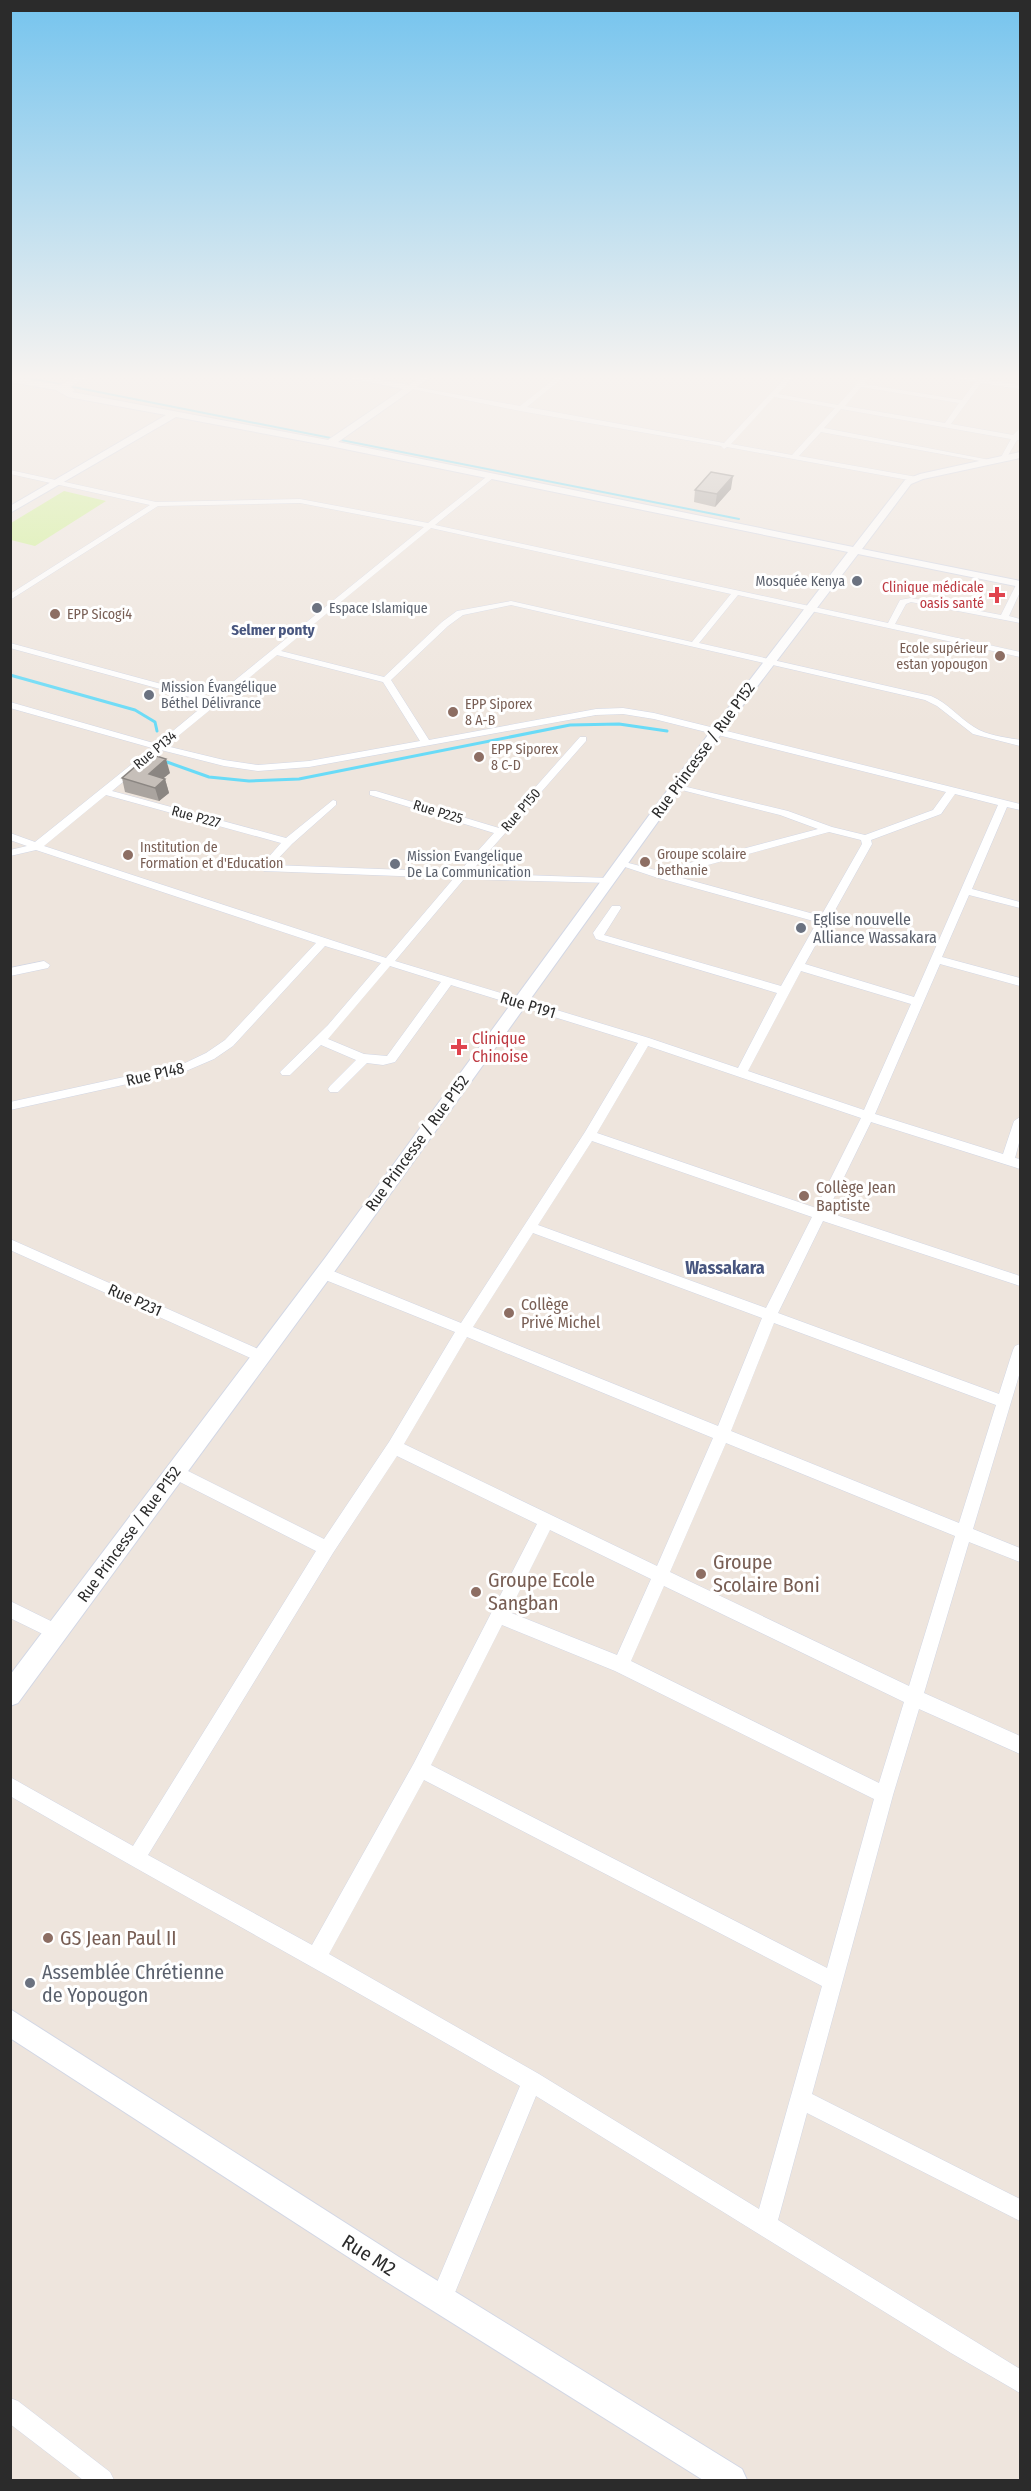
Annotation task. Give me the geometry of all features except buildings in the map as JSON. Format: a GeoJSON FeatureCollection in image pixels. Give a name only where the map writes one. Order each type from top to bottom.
{"type":"FeatureCollection","features":[{"type":"Feature","properties":{"kind":"street"},"geometry":{"type":"LineString","coordinates":[[10,510],[40,492]]}},
{"type":"Feature","properties":{"kind":"street"},"geometry":{"type":"LineString","coordinates":[[103,492],[156,504],[300,501],[428,526],[1020,654]]}},
{"type":"Feature","properties":{"kind":"street","name":"Rue P134"},"geometry":{"type":"LineString","coordinates":[[10,853],[36,847],[470,492]]}},
{"type":"Feature","properties":{"kind":"street"},"geometry":{"type":"LineString","coordinates":[[570,492],[1020,585],[1004,618]]}},
{"type":"Feature","properties":{"kind":"street","name":"Rue Princesse / Rue P152"},"geometry":{"type":"LineString","coordinates":[[10,1695],[323,1273],[769,660],[899,492]]}},
{"type":"Feature","properties":{"kind":"street"},"geometry":{"type":"LineString","coordinates":[[10,598],[156,504]]}},
{"type":"Feature","properties":{"kind":"street"},"geometry":{"type":"LineString","coordinates":[[694,644],[736,593]]}},
{"type":"Feature","properties":{"kind":"street"},"geometry":{"type":"LineString","coordinates":[[890,626],[903,602],[911,600],[1020,621]]}},
{"type":"Feature","properties":{"kind":"street"},"geometry":{"type":"LineString","coordinates":[[386,680],[445,624],[460,613],[511,603],[928,698],[936,701],[979,734],[1020,743]]}},
{"type":"Feature","properties":{"kind":"street"},"geometry":{"type":"LineString","coordinates":[[10,645],[214,701]]}},
{"type":"Feature","properties":{"kind":"street"},"geometry":{"type":"LineString","coordinates":[[275,652],[386,680],[425,741]]}},
{"type":"Feature","properties":{"kind":"street"},"geometry":{"type":"LineString","coordinates":[[10,705],[159,747],[224,763],[258,768],[282,768],[425,741],[609,711],[640,713],[1020,807]]}},
{"type":"Feature","properties":{"kind":"street","name":"Rue P150"},"geometry":{"type":"LineString","coordinates":[[286,1072],[319,1040],[462,874],[583,739]]}},
{"type":"Feature","properties":{"kind":"street"},"geometry":{"type":"LineString","coordinates":[[677,786],[784,813],[829,829],[866,838],[937,812],[952,790]]}},
{"type":"Feature","properties":{"kind":"street","name":"Rue P227"},"geometry":{"type":"LineString","coordinates":[[105,792],[288,842]]}},
{"type":"Feature","properties":{"kind":"street","name":"Rue P225"},"geometry":{"type":"LineString","coordinates":[[373,793],[502,832]]}},
{"type":"Feature","properties":{"kind":"street"},"geometry":{"type":"LineString","coordinates":[[333,803],[263,866],[265,868],[609,881]]}},
{"type":"Feature","properties":{"kind":"street"},"geometry":{"type":"LineString","coordinates":[[621,1665],[723,1435],[770,1315],[868,1116],[1004,803]]}},
{"type":"Feature","properties":{"kind":"street"},"geometry":{"type":"LineString","coordinates":[[659,875],[829,829]]}},
{"type":"Feature","properties":{"kind":"street","name":"Rue P191"},"geometry":{"type":"LineString","coordinates":[[10,836],[36,847],[387,963],[645,1041],[868,1116],[1014,1161]]}},
{"type":"Feature","properties":{"kind":"street"},"geometry":{"type":"LineString","coordinates":[[741,1074],[784,991],[867,844],[866,838]]}},
{"type":"Feature","properties":{"kind":"street"},"geometry":{"type":"LineString","coordinates":[[621,864],[825,921]]}},
{"type":"Feature","properties":{"kind":"street"},"geometry":{"type":"LineString","coordinates":[[967,891],[1020,905]]}},
{"type":"Feature","properties":{"kind":"street"},"geometry":{"type":"LineString","coordinates":[[616,908],[598,933],[600,937],[784,991]]}},
{"type":"Feature","properties":{"kind":"street","name":"Rue P148"},"geometry":{"type":"LineString","coordinates":[[10,1106],[186,1068],[210,1056],[229,1043],[323,942]]}},
{"type":"Feature","properties":{"kind":"street"},"geometry":{"type":"LineString","coordinates":[[936,959],[1020,982]]}},
{"type":"Feature","properties":{"kind":"street"},"geometry":{"type":"LineString","coordinates":[[10,972],[44,965]]}},
{"type":"Feature","properties":{"kind":"street"},"geometry":{"type":"LineString","coordinates":[[798,966],[917,1002]]}},
{"type":"Feature","properties":{"kind":"street"},"geometry":{"type":"LineString","coordinates":[[319,1040],[365,1058],[384,1062],[391,1059],[448,981]]}},
{"type":"Feature","properties":{"kind":"street"},"geometry":{"type":"LineString","coordinates":[[135,1859],[327,1548],[394,1447],[463,1331],[589,1135],[645,1041]]}},
{"type":"Feature","properties":{"kind":"street"},"geometry":{"type":"LineString","coordinates":[[334,1089],[365,1058]]}},
{"type":"Feature","properties":{"kind":"street"},"geometry":{"type":"LineString","coordinates":[[1014,1161],[1020,1121]]}},
{"type":"Feature","properties":{"kind":"street"},"geometry":{"type":"LineString","coordinates":[[589,1135],[1020,1281]]}},
{"type":"Feature","properties":{"kind":"street"},"geometry":{"type":"LineString","coordinates":[[530,1227],[1004,1402]]}},
{"type":"Feature","properties":{"kind":"street","name":"Rue P231"},"geometry":{"type":"LineString","coordinates":[[10,1244],[260,1356]]}},
{"type":"Feature","properties":{"kind":"street"},"geometry":{"type":"LineString","coordinates":[[323,1273],[1020,1555]]}},
{"type":"Feature","properties":{"kind":"street"},"geometry":{"type":"LineString","coordinates":[[766,2223],[912,1697],[1020,1350]]}},
{"type":"Feature","properties":{"kind":"street"},"geometry":{"type":"LineString","coordinates":[[394,1447],[912,1697],[1020,1745]]}},
{"type":"Feature","properties":{"kind":"street"},"geometry":{"type":"LineString","coordinates":[[175,1472],[327,1548]]}},
{"type":"Feature","properties":{"kind":"street"},"geometry":{"type":"LineString","coordinates":[[316,1958],[420,1769],[547,1521]]}},
{"type":"Feature","properties":{"kind":"street"},"geometry":{"type":"LineString","coordinates":[[10,1609],[57,1633]]}},
{"type":"Feature","properties":{"kind":"street"},"geometry":{"type":"LineString","coordinates":[[497,1615],[621,1665],[884,1795]]}},
{"type":"Feature","properties":{"kind":"street"},"geometry":{"type":"LineString","coordinates":[[420,1769],[832,1981]]}},
{"type":"Feature","properties":{"kind":"street"},"geometry":{"type":"LineString","coordinates":[[10,1786],[135,1859],[316,1958],[532,2081],[766,2223],[1020,2382]]}},
{"type":"Feature","properties":{"kind":"street","name":"Rue M2"},"geometry":{"type":"LineString","coordinates":[[10,2022],[225,2163],[731,2481]]}},
{"type":"Feature","properties":{"kind":"street"},"geometry":{"type":"LineString","coordinates":[[441,2299],[532,2081]]}},
{"type":"Feature","properties":{"kind":"street"},"geometry":{"type":"LineString","coordinates":[[801,2099],[1020,2210]]}},
{"type":"Feature","properties":{"kind":"street"},"geometry":{"type":"LineString","coordinates":[[11,2409],[102,2481]]}},
{"type":"Feature","properties":{"kind":"green space"},"geometry":{"type":"Polygon","coordinates":[[[62,492],[106,501],[35,546],[11,540],[11,523],[62,492]]]}},
{"type":"Feature","properties":{"kind":"waterway"},"geometry":{"type":"LineString","coordinates":[[604,492],[739,519]]}},
{"type":"Feature","properties":{"kind":"waterway"},"geometry":{"type":"LineString","coordinates":[[10,675],[135,710],[155,722],[157,731]]}},
{"type":"Feature","properties":{"kind":"waterway"},"geometry":{"type":"LineString","coordinates":[[167,762],[209,777],[249,781],[299,779],[570,725],[619,724],[667,731]]}},
{"type":"Feature","properties":{"kind":"place","name":"Mosquée Kenya"},"geometry":{"type":"Point","coordinates":[857,581]}},
{"type":"Feature","properties":{"kind":"place","name":"Clinique médicale oasis santé"},"geometry":{"type":"Point","coordinates":[997,595]}},
{"type":"Feature","properties":{"kind":"place","name":"Espace Islamique"},"geometry":{"type":"Point","coordinates":[317,608]}},
{"type":"Feature","properties":{"kind":"place","name":"EPP Sicogi4"},"geometry":{"type":"Point","coordinates":[55,614]}},
{"type":"Feature","properties":{"kind":"place","name":"Ecole supérieur estan yopougon"},"geometry":{"type":"Point","coordinates":[1000,656]}},
{"type":"Feature","properties":{"kind":"place","name":"Mission Évangélique Béthel Délivrance"},"geometry":{"type":"Point","coordinates":[149,695]}},
{"type":"Feature","properties":{"kind":"place","name":"EPP Siporex 8 A-B"},"geometry":{"type":"Point","coordinates":[453,712]}},
{"type":"Feature","properties":{"kind":"place","name":"EPP Siporex 8 C-D"},"geometry":{"type":"Point","coordinates":[479,757]}},
{"type":"Feature","properties":{"kind":"place","name":"Institution de Formation et d'Education"},"geometry":{"type":"Point","coordinates":[128,855]}},
{"type":"Feature","properties":{"kind":"place","name":"Groupe scolaire bethanie"},"geometry":{"type":"Point","coordinates":[645,862]}},
{"type":"Feature","properties":{"kind":"place","name":"Mission Evangelique De La Communication"},"geometry":{"type":"Point","coordinates":[395,864]}},
{"type":"Feature","properties":{"kind":"place","name":"Eglise nouvelle Alliance Wassakara"},"geometry":{"type":"Point","coordinates":[801,928]}},
{"type":"Feature","properties":{"kind":"place","name":"Clinique Chinoise"},"geometry":{"type":"Point","coordinates":[459,1047]}},
{"type":"Feature","properties":{"kind":"place","name":"Collège Jean Baptiste"},"geometry":{"type":"Point","coordinates":[804,1196]}},
{"type":"Feature","properties":{"kind":"place","name":"Collège Privé Michel"},"geometry":{"type":"Point","coordinates":[509,1313]}},
{"type":"Feature","properties":{"kind":"place","name":"Groupe Scolaire Boni"},"geometry":{"type":"Point","coordinates":[701,1574]}},
{"type":"Feature","properties":{"kind":"place","name":"Groupe Ecole Sangban"},"geometry":{"type":"Point","coordinates":[476,1592]}},
{"type":"Feature","properties":{"kind":"place","name":"GS Jean Paul II"},"geometry":{"type":"Point","coordinates":[48,1938]}},
{"type":"Feature","properties":{"kind":"place","name":"Assemblée Chrétienne de Yopougon"},"geometry":{"type":"Point","coordinates":[30,1983]}},
{"type":"Feature","properties":{"kind":"district","name":"Selmer ponty"},"geometry":{"type":"Point","coordinates":[273,630]}},
{"type":"Feature","properties":{"kind":"district","name":"Wassakara"},"geometry":{"type":"Point","coordinates":[725,1268]}}]}
